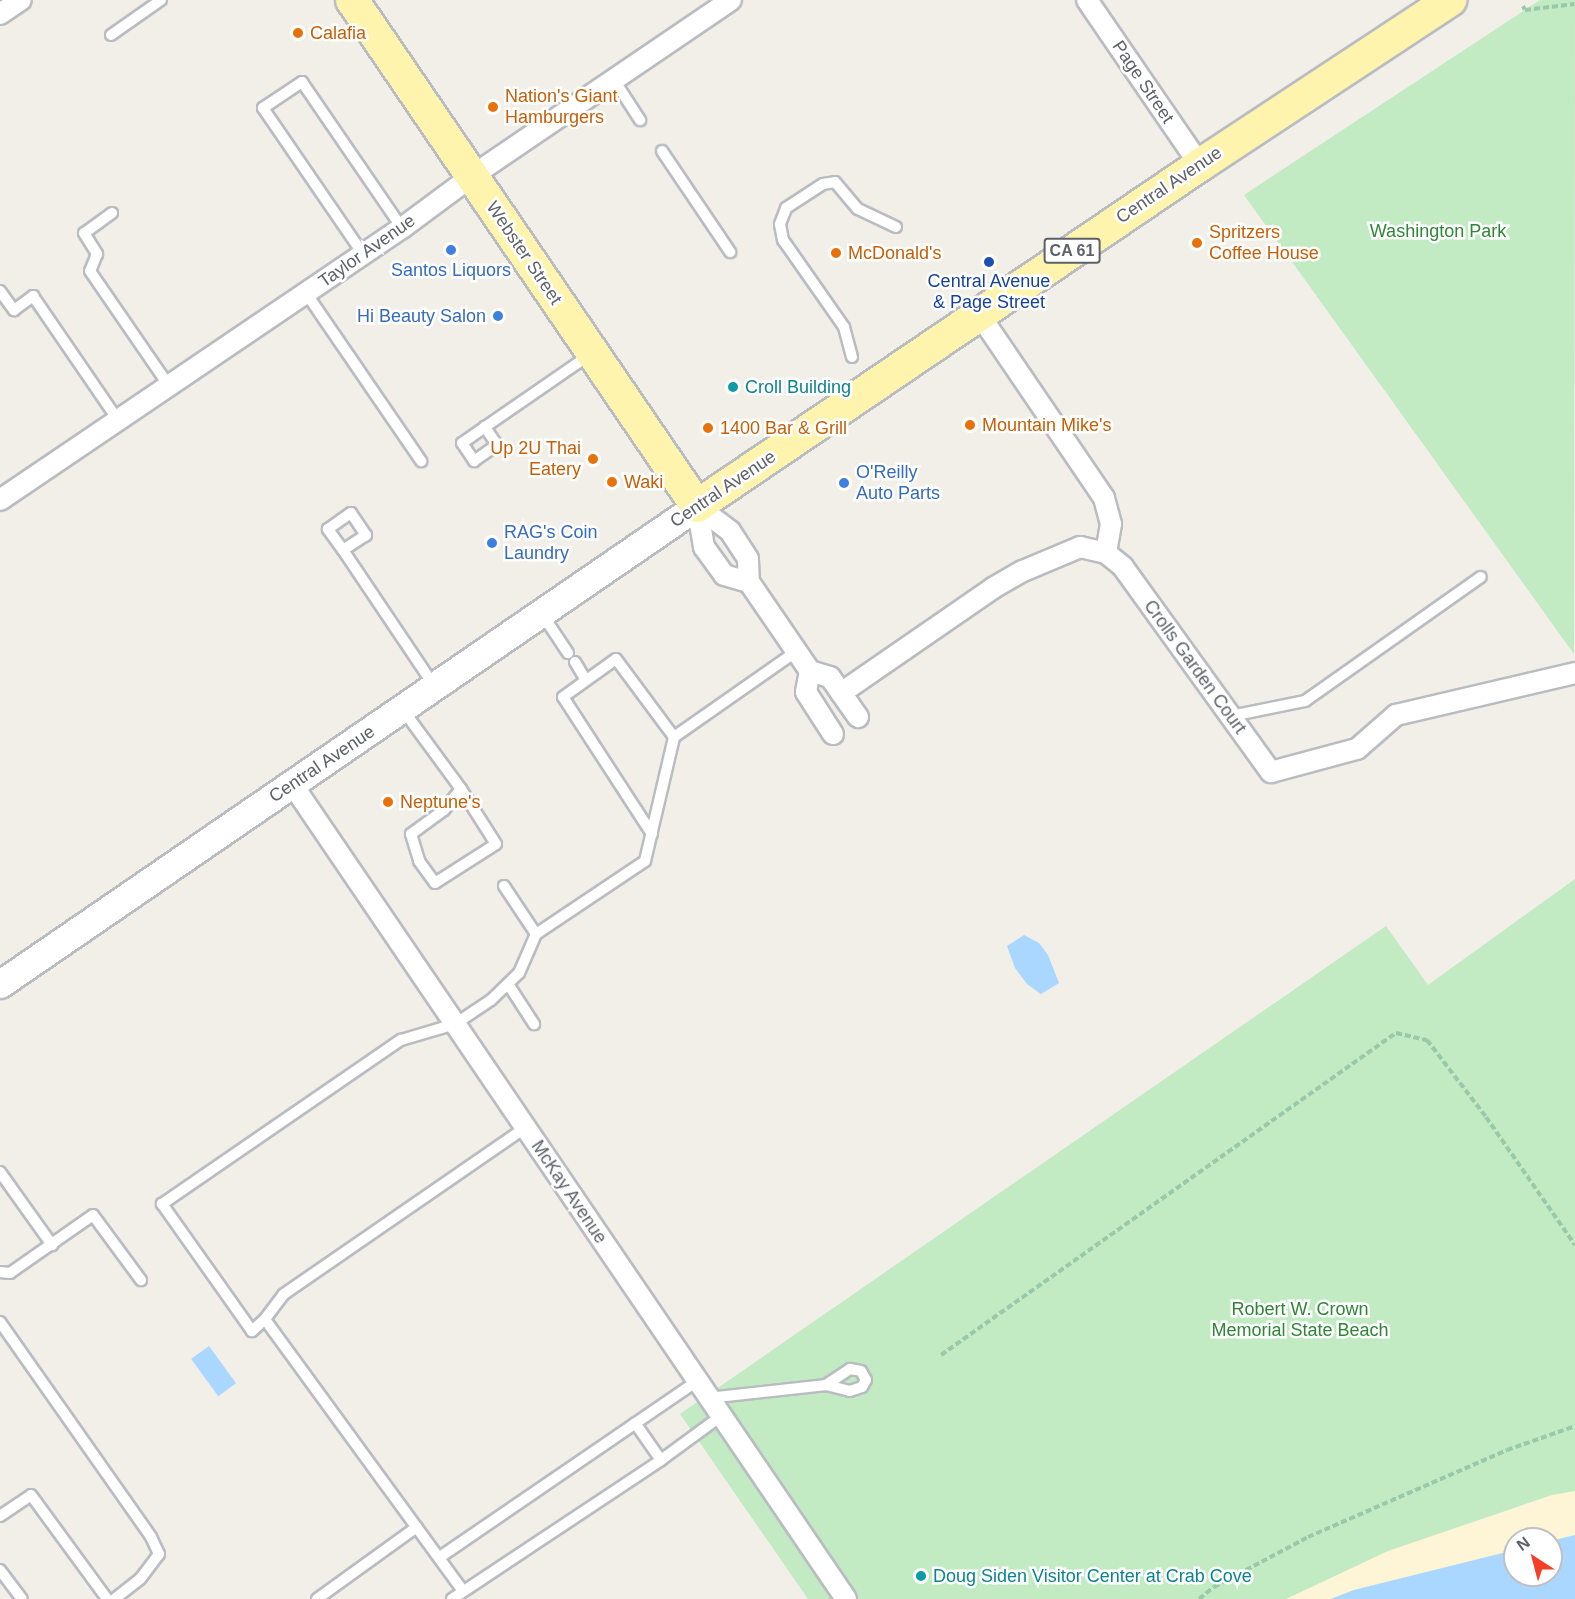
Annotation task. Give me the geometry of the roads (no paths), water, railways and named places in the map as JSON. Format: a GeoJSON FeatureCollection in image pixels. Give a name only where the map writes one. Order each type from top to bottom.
{"type":"FeatureCollection","features":[{"type":"Feature","properties":{"kind":"main road","name":"Webster Street"},"geometry":{"type":"LineString","coordinates":[[352,0],[591,354],[697,506]]}},
{"type":"Feature","properties":{"kind":"main road","name":"Central Avenue"},"geometry":{"type":"LineString","coordinates":[[697,506],[1200,165],[1449,0]]}},
{"type":"Feature","properties":{"kind":"street"},"geometry":{"type":"LineString","coordinates":[[0,14],[21,0]]}},
{"type":"Feature","properties":{"kind":"street","name":"Taylor Avenue"},"geometry":{"type":"LineString","coordinates":[[0,500],[402,228],[472,176],[731,0]]}},
{"type":"Feature","properties":{"kind":"street","name":"Page Street"},"geometry":{"type":"LineString","coordinates":[[1087,0],[1200,165]]}},
{"type":"Feature","properties":{"kind":"street"},"geometry":{"type":"LineString","coordinates":[[842,693],[993,588],[1023,571],[1080,547],[1096,548],[1106,553],[1110,524],[1104,498],[979,315]]}},
{"type":"Feature","properties":{"kind":"street","name":"Webster Street"},"geometry":{"type":"LineString","coordinates":[[697,506],[705,546],[724,575],[749,582]]}},
{"type":"Feature","properties":{"kind":"street","name":"Webster Street"},"geometry":{"type":"LineString","coordinates":[[697,506],[730,531],[748,559],[749,582],[796,651],[810,671],[830,677],[858,717]]}},
{"type":"Feature","properties":{"kind":"street","name":"Central Avenue"},"geometry":{"type":"LineString","coordinates":[[0,984],[697,506]]}},
{"type":"Feature","properties":{"kind":"street","name":"Crolls Garden Court"},"geometry":{"type":"LineString","coordinates":[[1106,553],[1123,567],[1271,772],[1357,749],[1396,715],[1575,673]]}},
{"type":"Feature","properties":{"kind":"street"},"geometry":{"type":"LineString","coordinates":[[810,671],[806,693],[832,734]]}},
{"type":"Feature","properties":{"kind":"street","name":"McKay Avenue"},"geometry":{"type":"LineString","coordinates":[[292,784],[846,1599]]}},
{"type":"Feature","properties":{"kind":"lane"},"geometry":{"type":"LineString","coordinates":[[111,35],[160,0]]}},
{"type":"Feature","properties":{"kind":"lane"},"geometry":{"type":"LineString","coordinates":[[614,80],[640,120]]}},
{"type":"Feature","properties":{"kind":"lane"},"geometry":{"type":"LineString","coordinates":[[363,254],[263,108],[302,82],[402,228]]}},
{"type":"Feature","properties":{"kind":"lane"},"geometry":{"type":"LineString","coordinates":[[662,151],[730,252]]}},
{"type":"Feature","properties":{"kind":"lane"},"geometry":{"type":"LineString","coordinates":[[852,357],[844,327],[783,240],[780,224],[786,208],[823,184],[835,182],[858,209],[896,227]]}},
{"type":"Feature","properties":{"kind":"lane"},"geometry":{"type":"LineString","coordinates":[[112,213],[84,233],[97,254],[90,271],[169,386]]}},
{"type":"Feature","properties":{"kind":"lane"},"geometry":{"type":"LineString","coordinates":[[0,291],[14,310],[33,296],[118,420]]}},
{"type":"Feature","properties":{"kind":"lane"},"geometry":{"type":"LineString","coordinates":[[306,293],[421,461]]}},
{"type":"Feature","properties":{"kind":"lane"},"geometry":{"type":"LineString","coordinates":[[485,427],[591,354]]}},
{"type":"Feature","properties":{"kind":"lane"},"geometry":{"type":"LineString","coordinates":[[343,550],[436,687]]}},
{"type":"Feature","properties":{"kind":"lane"},"geometry":{"type":"LineString","coordinates":[[1231,716],[1305,701],[1481,577]]}},
{"type":"Feature","properties":{"kind":"lane"},"geometry":{"type":"LineString","coordinates":[[542,614],[568,653]]}},
{"type":"Feature","properties":{"kind":"lane"},"geometry":{"type":"LineString","coordinates":[[525,1128],[284,1294],[265,1319],[252,1331],[162,1204],[401,1040],[455,1024],[491,1000],[519,973],[536,934],[645,861],[674,737],[796,651]]}},
{"type":"Feature","properties":{"kind":"lane"},"geometry":{"type":"LineString","coordinates":[[652,834],[563,697],[616,659],[674,737]]}},
{"type":"Feature","properties":{"kind":"lane"},"geometry":{"type":"LineString","coordinates":[[574,662],[586,681]]}},
{"type":"Feature","properties":{"kind":"lane"},"geometry":{"type":"LineString","coordinates":[[402,710],[461,789],[496,844],[435,883],[419,861],[411,834],[444,810],[461,789]]}},
{"type":"Feature","properties":{"kind":"lane"},"geometry":{"type":"LineString","coordinates":[[504,886],[536,934]]}},
{"type":"Feature","properties":{"kind":"lane"},"geometry":{"type":"LineString","coordinates":[[508,984],[534,1024]]}},
{"type":"Feature","properties":{"kind":"lane"},"geometry":{"type":"LineString","coordinates":[[0,1172],[52,1245]]}},
{"type":"Feature","properties":{"kind":"lane"},"geometry":{"type":"LineString","coordinates":[[0,1272],[10,1273],[93,1215],[141,1280]]}},
{"type":"Feature","properties":{"kind":"lane"},"geometry":{"type":"LineString","coordinates":[[265,1319],[463,1591]]}},
{"type":"Feature","properties":{"kind":"lane"},"geometry":{"type":"LineString","coordinates":[[0,1322],[152,1537],[159,1554],[140,1579],[114,1599]]}},
{"type":"Feature","properties":{"kind":"lane"},"geometry":{"type":"LineString","coordinates":[[440,1557],[697,1381]]}},
{"type":"Feature","properties":{"kind":"lane"},"geometry":{"type":"LineString","coordinates":[[708,1398],[826,1385]]}},
{"type":"Feature","properties":{"kind":"lane"},"geometry":{"type":"LineString","coordinates":[[452,1599],[722,1416]]}},
{"type":"Feature","properties":{"kind":"lane"},"geometry":{"type":"LineString","coordinates":[[636,1423],[660,1460]]}},
{"type":"Feature","properties":{"kind":"lane"},"geometry":{"type":"LineString","coordinates":[[0,1516],[31,1495],[107,1599]]}},
{"type":"Feature","properties":{"kind":"lane"},"geometry":{"type":"LineString","coordinates":[[316,1599],[417,1527]]}},
{"type":"Feature","properties":{"kind":"lane"},"geometry":{"type":"LineString","coordinates":[[0,1570],[22,1599]]}},
{"type":"Feature","properties":{"kind":"water"},"geometry":{"type":"Polygon","coordinates":[[[1024,935],[1039,943],[1048,955],[1059,983],[1041,994],[1027,984],[1015,968],[1007,946],[1024,935]]]}},
{"type":"Feature","properties":{"kind":"water"},"geometry":{"type":"Polygon","coordinates":[[[209,1346],[236,1383],[218,1396],[191,1359],[209,1346]]]}},
{"type":"Feature","properties":{"kind":"water"},"geometry":{"type":"Polygon","coordinates":[[[1575,1535],[1575,1599],[1331,1599],[1354,1590],[1503,1553],[1503,1587],[1563,1587],[1563,1538],[1575,1535]]]}},
{"type":"Feature","properties":{"kind":"place","name":"Calafia"},"geometry":{"type":"Point","coordinates":[298,33]}},
{"type":"Feature","properties":{"kind":"place","name":"Nation's Giant Hamburgers"},"geometry":{"type":"Point","coordinates":[493,107]}},
{"type":"Feature","properties":{"kind":"place","name":"Spritzers Coffee House"},"geometry":{"type":"Point","coordinates":[1197,243]}},
{"type":"Feature","properties":{"kind":"place","name":"Santos Liquors"},"geometry":{"type":"Point","coordinates":[451,250]}},
{"type":"Feature","properties":{"kind":"place","name":"McDonald's"},"geometry":{"type":"Point","coordinates":[836,253]}},
{"type":"Feature","properties":{"kind":"place","name":"Central Avenue & Page Street"},"geometry":{"type":"Point","coordinates":[989,262]}},
{"type":"Feature","properties":{"kind":"place","name":"Hi Beauty Salon"},"geometry":{"type":"Point","coordinates":[498,316]}},
{"type":"Feature","properties":{"kind":"place","name":"Croll Building"},"geometry":{"type":"Point","coordinates":[733,387]}},
{"type":"Feature","properties":{"kind":"place","name":"Mountain Mike's"},"geometry":{"type":"Point","coordinates":[970,425]}},
{"type":"Feature","properties":{"kind":"place","name":"1400 Bar & Grill"},"geometry":{"type":"Point","coordinates":[708,428]}},
{"type":"Feature","properties":{"kind":"place","name":"Up 2U Thai Eatery"},"geometry":{"type":"Point","coordinates":[593,459]}},
{"type":"Feature","properties":{"kind":"place","name":"Waki"},"geometry":{"type":"Point","coordinates":[612,482]}},
{"type":"Feature","properties":{"kind":"place","name":"O'Reilly Auto Parts"},"geometry":{"type":"Point","coordinates":[844,483]}},
{"type":"Feature","properties":{"kind":"place","name":"RAG's Coin Laundry"},"geometry":{"type":"Point","coordinates":[492,543]}},
{"type":"Feature","properties":{"kind":"place","name":"Neptune's"},"geometry":{"type":"Point","coordinates":[388,802]}},
{"type":"Feature","properties":{"kind":"place","name":"Doug Siden Visitor Center at Crab Cove"},"geometry":{"type":"Point","coordinates":[921,1576]}},
{"type":"Feature","properties":{"kind":"park label","name":"Washington Park"},"geometry":{"type":"Point","coordinates":[1438,231]}},
{"type":"Feature","properties":{"kind":"park label","name":"Robert W. Crown Memorial State Beach"},"geometry":{"type":"Point","coordinates":[1300,1320]}}]}
